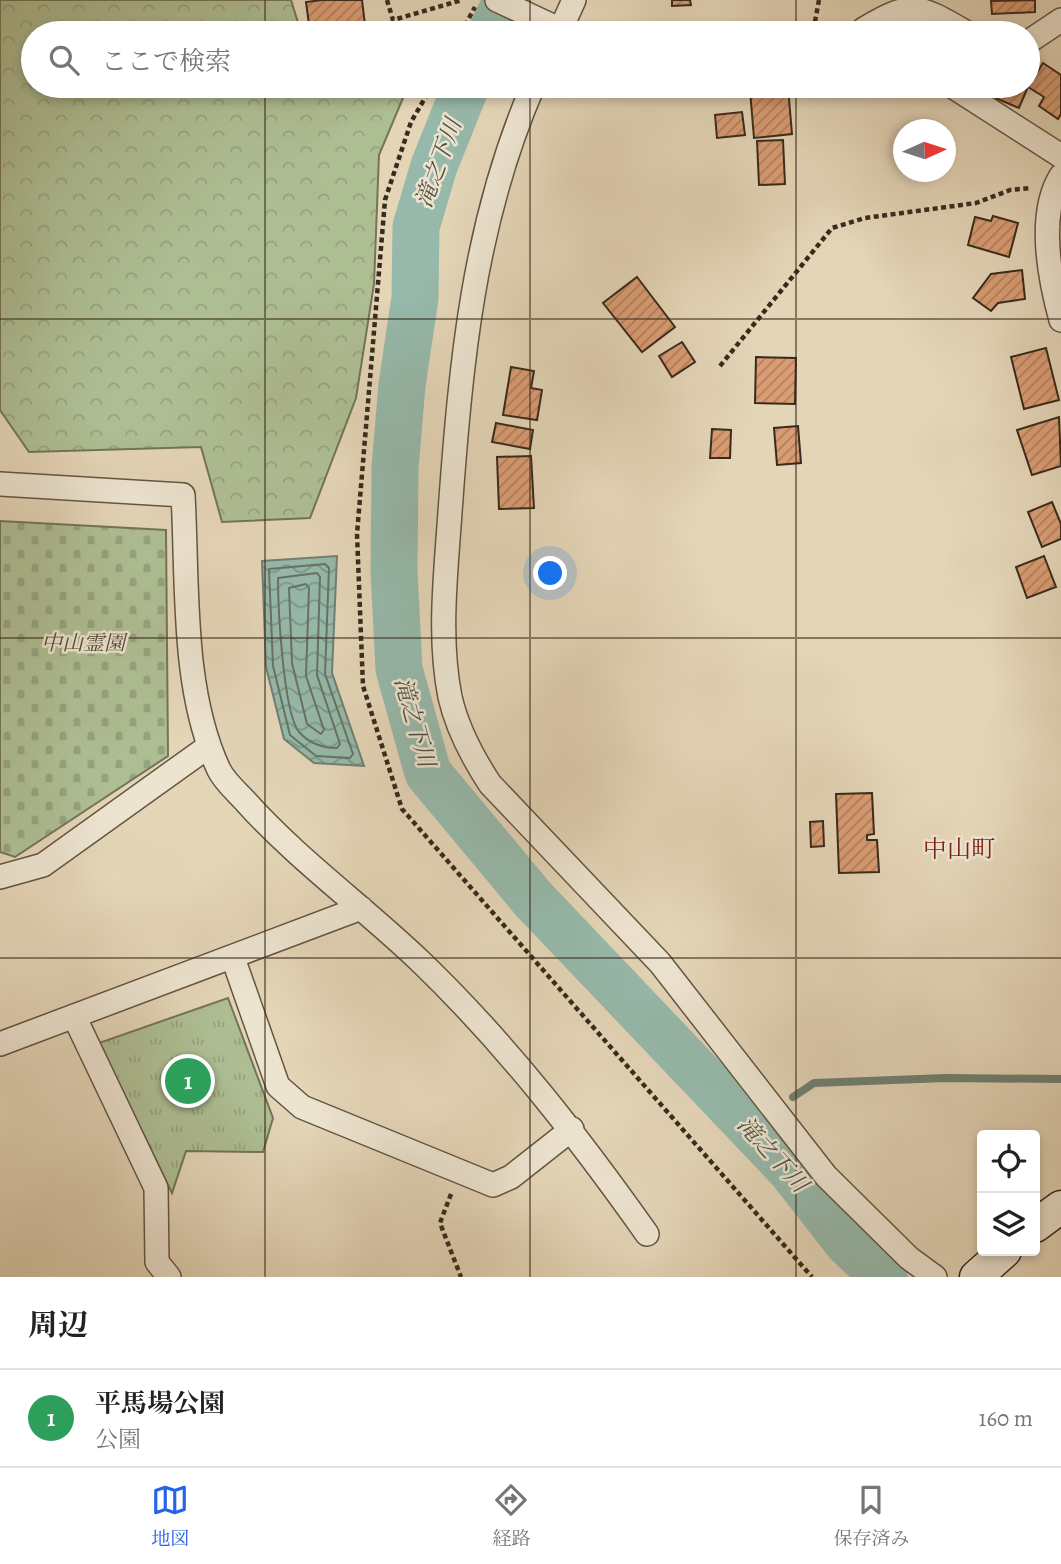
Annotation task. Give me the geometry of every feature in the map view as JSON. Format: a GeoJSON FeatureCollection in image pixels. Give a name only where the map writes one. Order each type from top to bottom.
{"type":"FeatureCollection","features":[{"type":"Feature","properties":{"kind":"street"},"geometry":{"type":"LineString","coordinates":[[497,0],[540,21]]}},
{"type":"Feature","properties":{"kind":"street"},"geometry":{"type":"LineString","coordinates":[[561,21],[573,0]]}},
{"type":"Feature","properties":{"kind":"street"},"geometry":{"type":"LineString","coordinates":[[877,21],[889,9],[909,4],[926,9],[946,21]]}},
{"type":"Feature","properties":{"kind":"street"},"geometry":{"type":"LineString","coordinates":[[1040,34],[1061,20]]}},
{"type":"Feature","properties":{"kind":"street"},"geometry":{"type":"LineString","coordinates":[[528,98],[514,131],[478,256],[459,393],[444,607],[445,657],[450,699],[471,754],[490,784],[660,963],[826,1176],[909,1258],[935,1277]]}},
{"type":"Feature","properties":{"kind":"street"},"geometry":{"type":"LineString","coordinates":[[971,98],[1061,156]]}},
{"type":"Feature","properties":{"kind":"street"},"geometry":{"type":"LineString","coordinates":[[1058,181],[1048,234],[1051,282],[1061,320]]}},
{"type":"Feature","properties":{"kind":"street"},"geometry":{"type":"LineString","coordinates":[[0,484],[183,495],[193,687],[209,746],[221,774],[263,821],[423,964],[530,1079],[572,1129],[648,1234]]}},
{"type":"Feature","properties":{"kind":"street"},"geometry":{"type":"LineString","coordinates":[[0,877],[43,865],[209,746]]}},
{"type":"Feature","properties":{"kind":"street"},"geometry":{"type":"LineString","coordinates":[[0,1044],[361,908]]}},
{"type":"Feature","properties":{"kind":"street"},"geometry":{"type":"LineString","coordinates":[[233,958],[278,1086],[302,1107],[460,1174],[493,1185],[511,1177],[572,1129]]}},
{"type":"Feature","properties":{"kind":"street"},"geometry":{"type":"LineString","coordinates":[[74,1016],[156,1188],[157,1262],[169,1277]]}},
{"type":"Feature","properties":{"kind":"street"},"geometry":{"type":"LineString","coordinates":[[1040,1222],[1061,1207]]}},
{"type":"Feature","properties":{"kind":"street"},"geometry":{"type":"LineString","coordinates":[[976,1277],[999,1256]]}},
{"type":"Feature","properties":{"kind":"path"},"geometry":{"type":"LineString","coordinates":[[387,0],[393,20],[461,0]]}},
{"type":"Feature","properties":{"kind":"path"},"geometry":{"type":"LineString","coordinates":[[468,21],[479,0]]}},
{"type":"Feature","properties":{"kind":"path"},"geometry":{"type":"LineString","coordinates":[[815,21],[819,0]]}},
{"type":"Feature","properties":{"kind":"path"},"geometry":{"type":"LineString","coordinates":[[720,366],[832,228],[865,218],[976,203],[1010,190],[1058,181]]}},
{"type":"Feature","properties":{"kind":"path"},"geometry":{"type":"LineString","coordinates":[[460,1174],[440,1223],[460,1277]]}},
{"type":"Feature","properties":{"kind":"green space"},"geometry":{"type":"Polygon","coordinates":[[[0,0],[291,0],[298,21],[21,21],[21,98],[403,98],[379,155],[374,284],[356,398],[310,518],[222,522],[201,447],[29,452],[0,410],[0,0]]]}},
{"type":"Feature","properties":{"kind":"green space","name":"中山霊園"},"geometry":{"type":"Polygon","coordinates":[[[0,521],[166,530],[168,756],[15,857],[0,852],[0,521]]]}},
{"type":"Feature","properties":{"kind":"green space"},"geometry":{"type":"Polygon","coordinates":[[[228,998],[273,1118],[263,1152],[186,1151],[172,1193],[99,1043],[228,998]]]}},
{"type":"Feature","properties":{"kind":"water"},"geometry":{"type":"Polygon","coordinates":[[[337,556],[332,673],[364,766],[314,763],[284,739],[266,667],[262,561],[337,556]]]}},
{"type":"Feature","properties":{"kind":"building"},"geometry":{"type":"Polygon","coordinates":[[[362,0],[365,21],[309,21],[306,2],[362,0]]]}},
{"type":"Feature","properties":{"kind":"building"},"geometry":{"type":"Polygon","coordinates":[[[672,0],[690,0],[691,5],[672,6],[672,0]]]}},
{"type":"Feature","properties":{"kind":"building"},"geometry":{"type":"Polygon","coordinates":[[[1035,0],[1035,12],[992,14],[991,1],[1035,0]]]}},
{"type":"Feature","properties":{"kind":"building"},"geometry":{"type":"Polygon","coordinates":[[[1043,63],[1061,75],[1061,114],[1058,119],[1039,106],[1044,97],[1040,94],[1040,68],[1043,63]]]}},
{"type":"Feature","properties":{"kind":"building"},"geometry":{"type":"Polygon","coordinates":[[[751,98],[789,98],[792,134],[754,138],[751,98]]]}},
{"type":"Feature","properties":{"kind":"building"},"geometry":{"type":"Polygon","coordinates":[[[995,98],[1023,98],[1019,108],[995,98]]]}},
{"type":"Feature","properties":{"kind":"building"},"geometry":{"type":"Polygon","coordinates":[[[742,112],[745,135],[717,138],[715,115],[742,112]]]}},
{"type":"Feature","properties":{"kind":"building"},"geometry":{"type":"Polygon","coordinates":[[[783,140],[785,184],[759,185],[757,141],[783,140]]]}},
{"type":"Feature","properties":{"kind":"building"},"geometry":{"type":"Polygon","coordinates":[[[993,216],[1018,223],[1009,257],[968,245],[975,217],[991,221],[993,216]]]}},
{"type":"Feature","properties":{"kind":"building"},"geometry":{"type":"Polygon","coordinates":[[[1022,270],[1025,299],[998,303],[991,311],[973,298],[991,274],[1022,270]]]}},
{"type":"Feature","properties":{"kind":"building"},"geometry":{"type":"Polygon","coordinates":[[[637,277],[675,327],[642,352],[603,303],[637,277]]]}},
{"type":"Feature","properties":{"kind":"building"},"geometry":{"type":"Polygon","coordinates":[[[682,342],[695,362],[672,377],[659,356],[682,342]]]}},
{"type":"Feature","properties":{"kind":"building"},"geometry":{"type":"Polygon","coordinates":[[[1046,348],[1059,400],[1024,409],[1011,357],[1046,348]]]}},
{"type":"Feature","properties":{"kind":"building"},"geometry":{"type":"Polygon","coordinates":[[[756,357],[796,358],[795,404],[755,403],[756,357]]]}},
{"type":"Feature","properties":{"kind":"building"},"geometry":{"type":"Polygon","coordinates":[[[511,367],[534,371],[531,388],[542,390],[537,420],[503,415],[511,367]]]}},
{"type":"Feature","properties":{"kind":"building"},"geometry":{"type":"Polygon","coordinates":[[[1059,417],[1061,466],[1032,475],[1017,430],[1059,417]]]}},
{"type":"Feature","properties":{"kind":"building"},"geometry":{"type":"Polygon","coordinates":[[[496,423],[533,430],[530,449],[492,442],[496,423]]]}},
{"type":"Feature","properties":{"kind":"building"},"geometry":{"type":"Polygon","coordinates":[[[798,426],[801,463],[777,465],[774,428],[798,426]]]}},
{"type":"Feature","properties":{"kind":"building"},"geometry":{"type":"Polygon","coordinates":[[[712,429],[731,430],[730,458],[710,458],[712,429]]]}},
{"type":"Feature","properties":{"kind":"building"},"geometry":{"type":"Polygon","coordinates":[[[531,456],[534,508],[499,509],[497,457],[531,456]]]}},
{"type":"Feature","properties":{"kind":"building"},"geometry":{"type":"Polygon","coordinates":[[[1052,502],[1061,524],[1061,539],[1042,547],[1028,512],[1052,502]]]}},
{"type":"Feature","properties":{"kind":"building"},"geometry":{"type":"Polygon","coordinates":[[[1044,556],[1056,587],[1027,598],[1016,567],[1044,556]]]}},
{"type":"Feature","properties":{"kind":"building"},"geometry":{"type":"Polygon","coordinates":[[[872,793],[874,834],[867,835],[867,840],[877,840],[879,872],[839,873],[836,794],[872,793]]]}},
{"type":"Feature","properties":{"kind":"building"},"geometry":{"type":"Polygon","coordinates":[[[823,821],[824,846],[811,847],[810,822],[823,821]]]}},
{"type":"Feature","properties":{"kind":"waterway","name":"滝之下川"},"geometry":{"type":"LineString","coordinates":[[497,21],[507,0]]}},
{"type":"Feature","properties":{"kind":"waterway","name":"滝之下川"},"geometry":{"type":"LineString","coordinates":[[461,98],[434,166],[416,227],[415,298],[402,385],[395,468],[394,572],[399,669],[428,773],[533,899],[790,1169],[848,1243],[884,1277]]}},
{"type":"Feature","properties":{"kind":"waterway"},"geometry":{"type":"LineString","coordinates":[[793,1097],[814,1083],[946,1078],[1061,1079]]}},
{"type":"Feature","properties":{"kind":"waterway"},"geometry":{"type":"LineString","coordinates":[[750,1127],[757,1122]]}},
{"type":"Feature","properties":{"kind":"place","name":"平馬場公園"},"geometry":{"type":"Point","coordinates":[188,1081]}},
{"type":"Feature","properties":{"kind":"district","name":"中山町"},"geometry":{"type":"Point","coordinates":[959,849]}}]}
